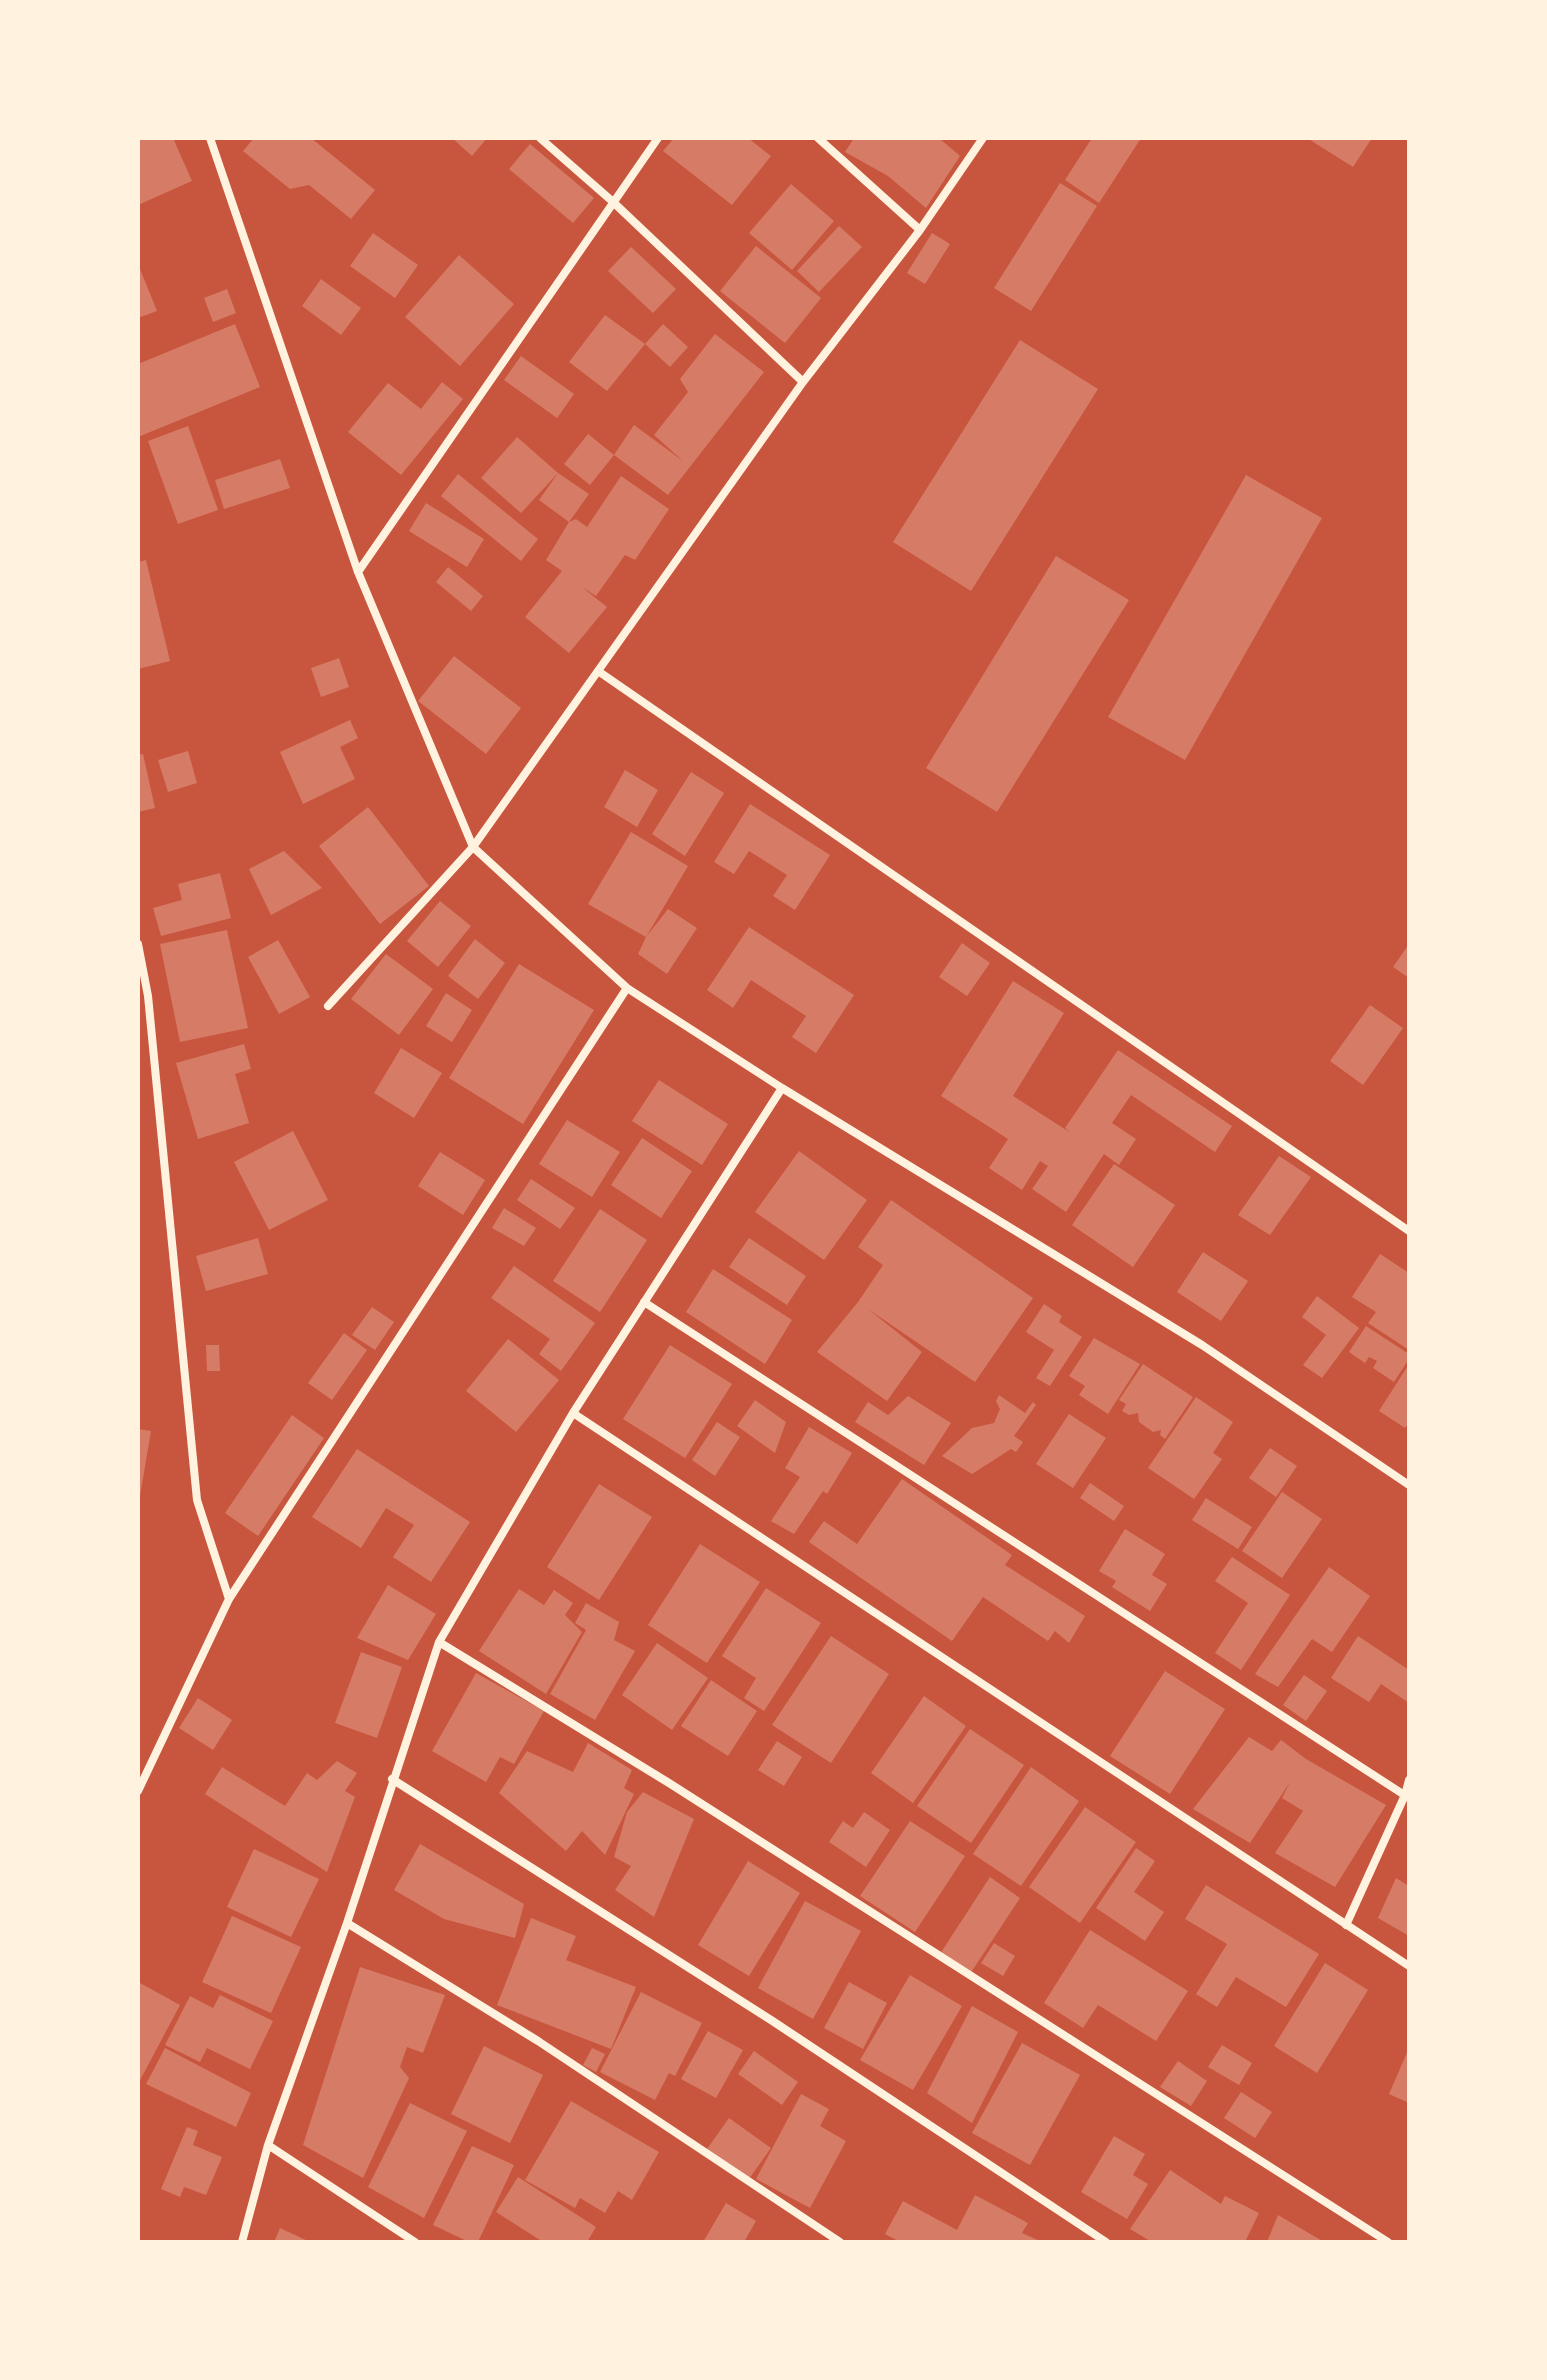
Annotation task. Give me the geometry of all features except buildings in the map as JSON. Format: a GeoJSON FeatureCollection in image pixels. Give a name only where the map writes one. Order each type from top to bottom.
{"type":"FeatureCollection","features":[{"type":"Feature","properties":{"kind":"street"},"geometry":{"type":"LineString","coordinates":[[210,138],[358,572],[473,847],[627,988],[782,1088],[1202,1345],[1409,1485]]}},
{"type":"Feature","properties":{"kind":"street"},"geometry":{"type":"LineString","coordinates":[[540,138],[612,201],[803,382]]}},
{"type":"Feature","properties":{"kind":"street"},"geometry":{"type":"LineString","coordinates":[[358,572],[658,138]]}},
{"type":"Feature","properties":{"kind":"street"},"geometry":{"type":"LineString","coordinates":[[818,138],[920,230]]}},
{"type":"Feature","properties":{"kind":"street"},"geometry":{"type":"LineString","coordinates":[[328,1006],[473,847],[803,382],[920,230],[983,138]]}},
{"type":"Feature","properties":{"kind":"street"},"geometry":{"type":"LineString","coordinates":[[598,671],[1409,1231]]}},
{"type":"Feature","properties":{"kind":"street"},"geometry":{"type":"LineString","coordinates":[[138,944],[148,996],[197,1500],[229,1599]]}},
{"type":"Feature","properties":{"kind":"street"},"geometry":{"type":"LineString","coordinates":[[138,1791],[229,1599],[627,988]]}},
{"type":"Feature","properties":{"kind":"street"},"geometry":{"type":"LineString","coordinates":[[242,2242],[268,2145],[347,1923],[439,1642],[573,1413],[782,1088]]}},
{"type":"Feature","properties":{"kind":"street"},"geometry":{"type":"LineString","coordinates":[[644,1302],[1407,1797]]}},
{"type":"Feature","properties":{"kind":"street"},"geometry":{"type":"LineString","coordinates":[[573,1413],[1409,1966]]}},
{"type":"Feature","properties":{"kind":"street"},"geometry":{"type":"LineString","coordinates":[[439,1642],[669,1783],[1388,2242]]}},
{"type":"Feature","properties":{"kind":"street"},"geometry":{"type":"LineString","coordinates":[[392,1779],[771,2020],[1106,2242]]}},
{"type":"Feature","properties":{"kind":"street"},"geometry":{"type":"LineString","coordinates":[[1346,1925],[1407,1797],[1409,1780]]}},
{"type":"Feature","properties":{"kind":"street"},"geometry":{"type":"LineString","coordinates":[[347,1923],[538,2041],[840,2242]]}},
{"type":"Feature","properties":{"kind":"street"},"geometry":{"type":"LineString","coordinates":[[268,2145],[415,2242]]}}]}
